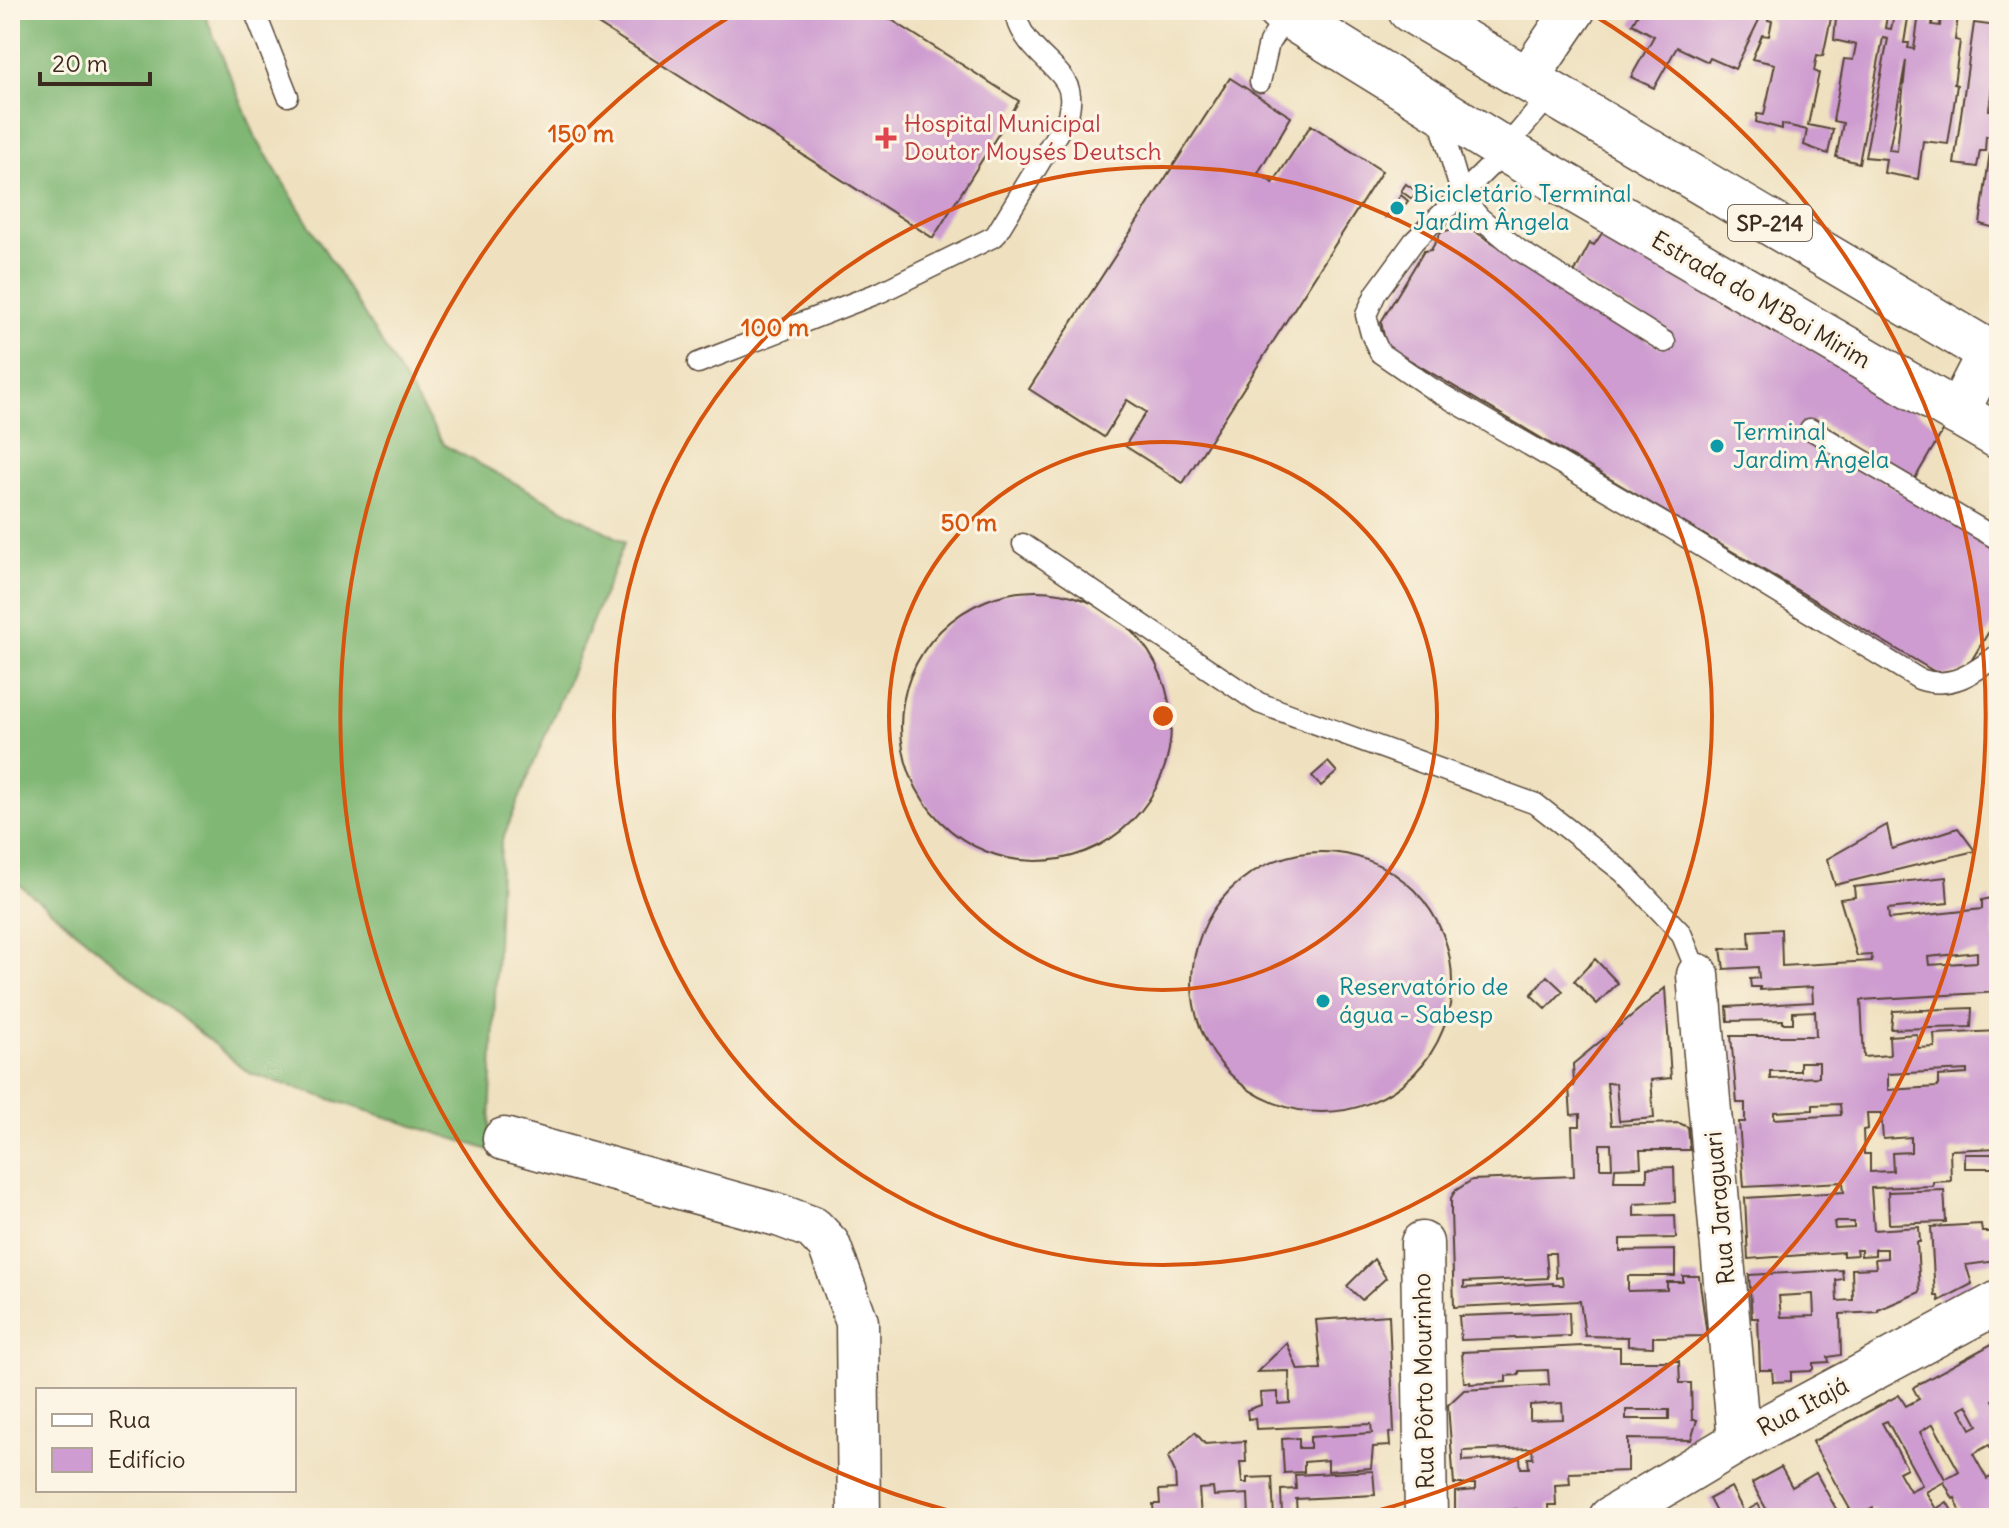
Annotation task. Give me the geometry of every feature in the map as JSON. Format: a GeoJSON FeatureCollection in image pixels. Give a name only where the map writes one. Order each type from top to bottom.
{"type":"FeatureCollection","features":[{"type":"Feature","properties":{"kind":"main road"},"geometry":{"type":"LineString","coordinates":[[1364,62],[1390,58],[1400,48],[1406,36],[1402,10]]}},
{"type":"Feature","properties":{"kind":"main road","name":"SP-214"},"geometry":{"type":"LineString","coordinates":[[1410,10],[1995,353]]}},
{"type":"Feature","properties":{"kind":"main road","name":"Estrada do M'Boi Mirim"},"geometry":{"type":"LineString","coordinates":[[1283,13],[1505,150],[1999,437]]}},
{"type":"Feature","properties":{"kind":"street"},"geometry":{"type":"LineString","coordinates":[[1540,86],[1574,10]]}},
{"type":"Feature","properties":{"kind":"street"},"geometry":{"type":"LineString","coordinates":[[1957,414],[1995,353]]}},
{"type":"Feature","properties":{"kind":"street","name":"Rua Jaraguari"},"geometry":{"type":"LineString","coordinates":[[1698,975],[1739,1441]]}},
{"type":"Feature","properties":{"kind":"street"},"geometry":{"type":"LineString","coordinates":[[504,1139],[781,1216],[813,1228],[829,1245],[857,1322],[859,1518]]}},
{"type":"Feature","properties":{"kind":"street","name":"Rua Pôrto Mourinho"},"geometry":{"type":"LineString","coordinates":[[1422,1243],[1426,1518]]}},
{"type":"Feature","properties":{"kind":"street","name":"Rua Itajá"},"geometry":{"type":"LineString","coordinates":[[1610,1518],[1739,1441],[1999,1302]]}},
{"type":"Feature","properties":{"kind":"lane"},"geometry":{"type":"LineString","coordinates":[[254,10],[288,96]]}},
{"type":"Feature","properties":{"kind":"lane"},"geometry":{"type":"LineString","coordinates":[[698,363],[881,292],[995,236],[1068,116],[1071,97],[1067,81],[1021,34],[1017,18],[1022,10]]}},
{"type":"Feature","properties":{"kind":"lane"},"geometry":{"type":"LineString","coordinates":[[1260,82],[1269,43],[1283,13]]}},
{"type":"Feature","properties":{"kind":"lane"},"geometry":{"type":"LineString","coordinates":[[1540,86],[1505,150],[1414,241],[1376,293],[1366,315],[1380,353],[1431,388],[1668,526],[1919,679],[1947,683],[1969,676],[1999,654]]}},
{"type":"Feature","properties":{"kind":"lane"},"geometry":{"type":"LineString","coordinates":[[1436,106],[1462,196],[1494,232],[1665,342]]}},
{"type":"Feature","properties":{"kind":"lane"},"geometry":{"type":"LineString","coordinates":[[1810,429],[1999,540]]}},
{"type":"Feature","properties":{"kind":"lane"},"geometry":{"type":"LineString","coordinates":[[1023,544],[1259,703],[1536,804],[1624,873],[1681,933],[1698,975]]}},
{"type":"Feature","properties":{"kind":"green space"},"geometry":{"type":"Polygon","coordinates":[[[10,10],[203,10],[256,138],[444,445],[625,542],[501,843],[489,1150],[249,1073],[10,877],[10,10]]]}},
{"type":"Feature","properties":{"kind":"building","name":"Hospital Municipal Doutor Moysés Deutsch"},"geometry":{"type":"Polygon","coordinates":[[[576,10],[876,10],[1019,101],[933,238],[576,10]]]}},
{"type":"Feature","properties":{"kind":"building"},"geometry":{"type":"Polygon","coordinates":[[[1640,10],[1761,10],[1735,69],[1710,58],[1708,62],[1677,47],[1654,88],[1631,77],[1654,36],[1632,24],[1640,10]]]}},
{"type":"Feature","properties":{"kind":"building"},"geometry":{"type":"Polygon","coordinates":[[[1772,10],[1888,10],[1885,28],[1891,29],[1894,15],[1908,18],[1904,43],[1909,43],[1908,48],[1914,49],[1919,14],[1933,16],[1932,25],[1940,26],[1941,15],[1958,16],[1955,40],[1960,41],[1954,84],[1957,85],[1948,144],[1923,141],[1918,179],[1884,173],[1886,159],[1865,157],[1888,39],[1883,38],[1859,163],[1836,157],[1843,123],[1833,121],[1844,59],[1853,60],[1856,45],[1834,40],[1836,19],[1831,18],[1823,56],[1817,55],[1814,71],[1819,73],[1808,125],[1833,130],[1828,154],[1804,145],[1807,130],[1782,124],[1782,129],[1756,122],[1757,114],[1764,115],[1775,64],[1752,59],[1762,35],[1769,36],[1772,21],[1768,20],[1772,10]],[[1906,61],[1889,150],[1897,151],[1906,61]]]}},
{"type":"Feature","properties":{"kind":"building"},"geometry":{"type":"Polygon","coordinates":[[[1974,23],[1997,26],[1995,41],[1999,41],[1995,64],[1999,64],[1997,85],[1992,85],[1989,110],[1995,111],[1999,98],[1999,229],[1980,224],[1992,137],[1986,136],[1985,151],[1980,151],[1977,167],[1954,164],[1974,23]]]}},
{"type":"Feature","properties":{"kind":"building"},"geometry":{"type":"Polygon","coordinates":[[[1230,78],[1291,117],[1258,173],[1273,183],[1311,125],[1382,171],[1183,483],[1125,446],[1146,412],[1127,400],[1104,437],[1029,389],[1230,78]]]}},
{"type":"Feature","properties":{"kind":"building"},"geometry":{"type":"Polygon","coordinates":[[[1406,184],[1416,191],[1412,199],[1401,191],[1406,184]]]}},
{"type":"Feature","properties":{"kind":"building","name":"Bicicletário Terminal Jardim Ângela"},"geometry":{"type":"Polygon","coordinates":[[[1401,195],[1408,201],[1398,214],[1386,217],[1401,195]]]}},
{"type":"Feature","properties":{"kind":"building","name":"Terminal Jardim Ângela"},"geometry":{"type":"Polygon","coordinates":[[[1466,226],[1661,348],[1671,333],[1572,277],[1590,243],[1594,245],[1607,226],[1944,429],[1914,480],[1815,419],[1807,434],[1999,552],[1999,615],[1965,671],[1942,676],[1386,346],[1381,322],[1424,251],[1431,250],[1441,232],[1466,226]]]}},
{"type":"Feature","properties":{"kind":"building"},"geometry":{"type":"Polygon","coordinates":[[[1049,591],[1088,601],[1132,630],[1161,674],[1169,700],[1169,752],[1161,778],[1132,822],[1088,851],[1049,861],[1023,861],[972,845],[950,831],[931,812],[911,778],[903,752],[901,713],[917,662],[931,640],[950,621],[984,601],[1010,593],[1049,591]]]}},
{"type":"Feature","properties":{"kind":"building"},"geometry":{"type":"Polygon","coordinates":[[[1328,762],[1337,772],[1321,786],[1312,776],[1328,762]]]}},
{"type":"Feature","properties":{"kind":"building"},"geometry":{"type":"Polygon","coordinates":[[[1887,825],[1892,849],[1958,828],[1975,851],[1835,885],[1827,859],[1887,825]]]}},
{"type":"Feature","properties":{"kind":"building","name":"Reservatório de água - Sabesp"},"geometry":{"type":"Polygon","coordinates":[[[1322,852],[1372,862],[1414,890],[1442,932],[1452,982],[1442,1032],[1414,1074],[1372,1102],[1322,1112],[1272,1102],[1230,1074],[1202,1032],[1192,982],[1202,932],[1230,890],[1272,862],[1322,852]]]}},
{"type":"Feature","properties":{"kind":"building"},"geometry":{"type":"Polygon","coordinates":[[[1946,877],[1948,903],[1888,909],[1889,919],[1982,909],[1982,900],[1991,898],[1999,992],[1861,1000],[1864,1057],[1890,1055],[1889,1036],[1917,1034],[1918,1048],[1935,1047],[1934,1034],[1999,1031],[1999,1148],[1950,1150],[1951,1181],[1933,1182],[1933,1186],[1871,1188],[1874,1230],[1919,1227],[1920,1292],[1878,1312],[1840,1314],[1841,1355],[1828,1357],[1829,1362],[1813,1363],[1810,1371],[1791,1372],[1791,1381],[1773,1382],[1772,1370],[1760,1370],[1758,1318],[1752,1318],[1749,1275],[1842,1270],[1843,1279],[1836,1280],[1837,1301],[1853,1300],[1852,1269],[1876,1268],[1875,1259],[1887,1258],[1887,1249],[1875,1249],[1875,1255],[1861,1256],[1861,1250],[1856,1250],[1857,1255],[1843,1256],[1843,1252],[1748,1259],[1745,1198],[1844,1192],[1843,1182],[1744,1187],[1739,1122],[1745,1122],[1745,1103],[1737,1103],[1731,1036],[1816,1036],[1815,1011],[1793,1012],[1793,1023],[1783,1023],[1783,1020],[1728,1021],[1727,1007],[1813,1002],[1812,987],[1760,990],[1760,987],[1751,987],[1750,979],[1759,978],[1758,967],[1724,969],[1721,949],[1750,948],[1749,931],[1781,929],[1782,966],[1872,961],[1871,955],[1857,956],[1840,899],[1855,897],[1854,887],[1946,877]],[[1977,952],[1928,957],[1929,965],[1977,962],[1977,952]],[[1800,1062],[1800,1071],[1770,1071],[1770,1079],[1819,1077],[1819,1062],[1800,1062]],[[1967,1070],[1888,1074],[1888,1090],[1938,1087],[1938,1076],[1967,1074],[1967,1070]],[[1840,1104],[1813,1105],[1813,1110],[1774,1112],[1774,1119],[1841,1115],[1840,1104]],[[1867,1113],[1868,1129],[1863,1130],[1864,1154],[1870,1154],[1870,1172],[1893,1171],[1892,1153],[1911,1152],[1911,1137],[1883,1139],[1881,1113],[1867,1113]],[[1834,1222],[1835,1229],[1854,1228],[1854,1222],[1834,1222]],[[1813,1294],[1779,1296],[1781,1317],[1814,1316],[1813,1294]]]}},
{"type":"Feature","properties":{"kind":"building"},"geometry":{"type":"Polygon","coordinates":[[[1595,959],[1618,983],[1597,1004],[1574,981],[1595,959]]]}},
{"type":"Feature","properties":{"kind":"building"},"geometry":{"type":"Polygon","coordinates":[[[1547,976],[1563,991],[1546,1009],[1531,995],[1547,976]]]}},
{"type":"Feature","properties":{"kind":"building"},"geometry":{"type":"Polygon","coordinates":[[[1665,988],[1671,1078],[1651,1080],[1654,1118],[1619,1121],[1616,1083],[1607,1083],[1611,1125],[1679,1123],[1688,1127],[1690,1150],[1640,1150],[1641,1167],[1615,1168],[1614,1181],[1647,1181],[1647,1168],[1674,1167],[1675,1202],[1634,1204],[1634,1216],[1675,1215],[1676,1238],[1620,1239],[1620,1251],[1675,1250],[1675,1276],[1628,1276],[1628,1291],[1667,1290],[1667,1282],[1683,1282],[1683,1276],[1699,1276],[1707,1336],[1653,1337],[1653,1347],[1628,1346],[1628,1337],[1585,1336],[1580,1301],[1454,1307],[1451,1198],[1455,1191],[1472,1180],[1574,1176],[1572,1126],[1580,1126],[1580,1114],[1571,1115],[1569,1087],[1574,1086],[1573,1064],[1665,988]],[[1600,1144],[1600,1168],[1612,1168],[1611,1144],[1600,1144]],[[1546,1253],[1548,1278],[1464,1282],[1464,1288],[1563,1285],[1562,1277],[1556,1278],[1555,1253],[1546,1253]]]}},
{"type":"Feature","properties":{"kind":"building"},"geometry":{"type":"Polygon","coordinates":[[[1972,1008],[1971,1027],[1891,1029],[1893,1011],[1972,1008]]]}},
{"type":"Feature","properties":{"kind":"building"},"geometry":{"type":"Polygon","coordinates":[[[1965,1154],[1999,1154],[1999,1168],[1965,1168],[1965,1154]]]}},
{"type":"Feature","properties":{"kind":"building"},"geometry":{"type":"Polygon","coordinates":[[[1944,1190],[1946,1222],[1889,1224],[1888,1192],[1944,1190]]]}},
{"type":"Feature","properties":{"kind":"building"},"geometry":{"type":"Polygon","coordinates":[[[1994,1223],[1999,1223],[1999,1255],[1996,1261],[1966,1265],[1972,1284],[1939,1301],[1935,1296],[1931,1227],[1981,1224],[1982,1232],[1993,1232],[1994,1223]]]}},
{"type":"Feature","properties":{"kind":"building"},"geometry":{"type":"Polygon","coordinates":[[[1374,1259],[1386,1278],[1362,1300],[1347,1286],[1374,1259]]]}},
{"type":"Feature","properties":{"kind":"building"},"geometry":{"type":"Polygon","coordinates":[[[1569,1312],[1570,1336],[1461,1340],[1459,1316],[1569,1312]]]}},
{"type":"Feature","properties":{"kind":"building"},"geometry":{"type":"Polygon","coordinates":[[[1389,1315],[1394,1432],[1389,1433],[1390,1446],[1373,1447],[1371,1468],[1328,1471],[1328,1460],[1304,1462],[1304,1472],[1284,1473],[1282,1439],[1299,1438],[1299,1448],[1310,1448],[1310,1437],[1372,1433],[1371,1424],[1256,1429],[1255,1418],[1248,1419],[1247,1410],[1261,1405],[1260,1393],[1278,1392],[1278,1404],[1290,1403],[1289,1371],[1257,1372],[1287,1343],[1298,1370],[1321,1369],[1316,1320],[1389,1315]]]}},
{"type":"Feature","properties":{"kind":"building"},"geometry":{"type":"Polygon","coordinates":[[[1999,1340],[1999,1396],[1993,1400],[1999,1410],[1999,1462],[1989,1445],[1973,1454],[1987,1479],[1999,1473],[1999,1518],[1963,1518],[1944,1482],[1926,1492],[1936,1509],[1947,1502],[1956,1518],[1934,1518],[1931,1511],[1919,1518],[1879,1518],[1873,1508],[1855,1518],[1812,1442],[1899,1395],[1906,1406],[1919,1399],[1913,1388],[1999,1340]],[[1967,1405],[1960,1409],[1971,1429],[1978,1425],[1967,1405]],[[1887,1421],[1882,1423],[1907,1468],[1899,1472],[1910,1491],[1922,1485],[1887,1421]],[[1933,1424],[1920,1432],[1945,1479],[1959,1471],[1933,1424]]]}},
{"type":"Feature","properties":{"kind":"building"},"geometry":{"type":"Polygon","coordinates":[[[1620,1347],[1620,1361],[1679,1361],[1680,1383],[1691,1383],[1692,1420],[1697,1420],[1691,1440],[1628,1439],[1628,1471],[1569,1473],[1570,1484],[1555,1485],[1556,1505],[1548,1505],[1549,1518],[1517,1518],[1516,1509],[1509,1510],[1509,1518],[1455,1518],[1455,1492],[1475,1490],[1475,1484],[1454,1484],[1448,1405],[1464,1390],[1549,1385],[1548,1370],[1519,1371],[1519,1375],[1506,1376],[1506,1382],[1464,1382],[1462,1352],[1620,1347]],[[1562,1403],[1530,1405],[1530,1420],[1563,1419],[1562,1403]],[[1626,1410],[1626,1419],[1669,1419],[1669,1410],[1626,1410]],[[1532,1448],[1463,1451],[1463,1461],[1520,1458],[1521,1468],[1529,1468],[1528,1458],[1533,1458],[1532,1448]]]}},
{"type":"Feature","properties":{"kind":"building"},"geometry":{"type":"Polygon","coordinates":[[[1195,1432],[1205,1444],[1245,1441],[1246,1462],[1240,1462],[1242,1483],[1247,1483],[1247,1478],[1272,1477],[1274,1518],[1249,1518],[1248,1494],[1214,1496],[1213,1488],[1199,1489],[1201,1518],[1154,1518],[1153,1504],[1160,1504],[1159,1490],[1176,1489],[1175,1472],[1168,1457],[1195,1432]]]}},
{"type":"Feature","properties":{"kind":"building"},"geometry":{"type":"Polygon","coordinates":[[[1781,1467],[1792,1487],[1816,1473],[1840,1516],[1771,1518],[1752,1483],[1781,1467]]]}},
{"type":"Feature","properties":{"kind":"building"},"geometry":{"type":"Polygon","coordinates":[[[1373,1471],[1375,1495],[1296,1499],[1297,1515],[1282,1515],[1281,1490],[1296,1489],[1295,1475],[1373,1471]]]}},
{"type":"Feature","properties":{"kind":"building"},"geometry":{"type":"Polygon","coordinates":[[[1731,1487],[1744,1512],[1758,1504],[1766,1518],[1719,1518],[1709,1499],[1731,1487]]]}},
{"type":"Feature","properties":{"kind":"building"},"geometry":{"type":"Polygon","coordinates":[[[1376,1511],[1377,1518],[1313,1518],[1313,1514],[1376,1511]]]}},
{"type":"Feature","properties":{"kind":"place","name":"Hospital Municipal Doutor Moysés Deutsch"},"geometry":{"type":"Point","coordinates":[886,138]}},
{"type":"Feature","properties":{"kind":"place","name":"Bicicletário Terminal Jardim Ângela"},"geometry":{"type":"Point","coordinates":[1397,208]}},
{"type":"Feature","properties":{"kind":"place","name":"Terminal Jardim Ângela"},"geometry":{"type":"Point","coordinates":[1717,446]}},
{"type":"Feature","properties":{"kind":"place","name":"Reservatório de água - Sabesp"},"geometry":{"type":"Point","coordinates":[1323,1001]}}]}
